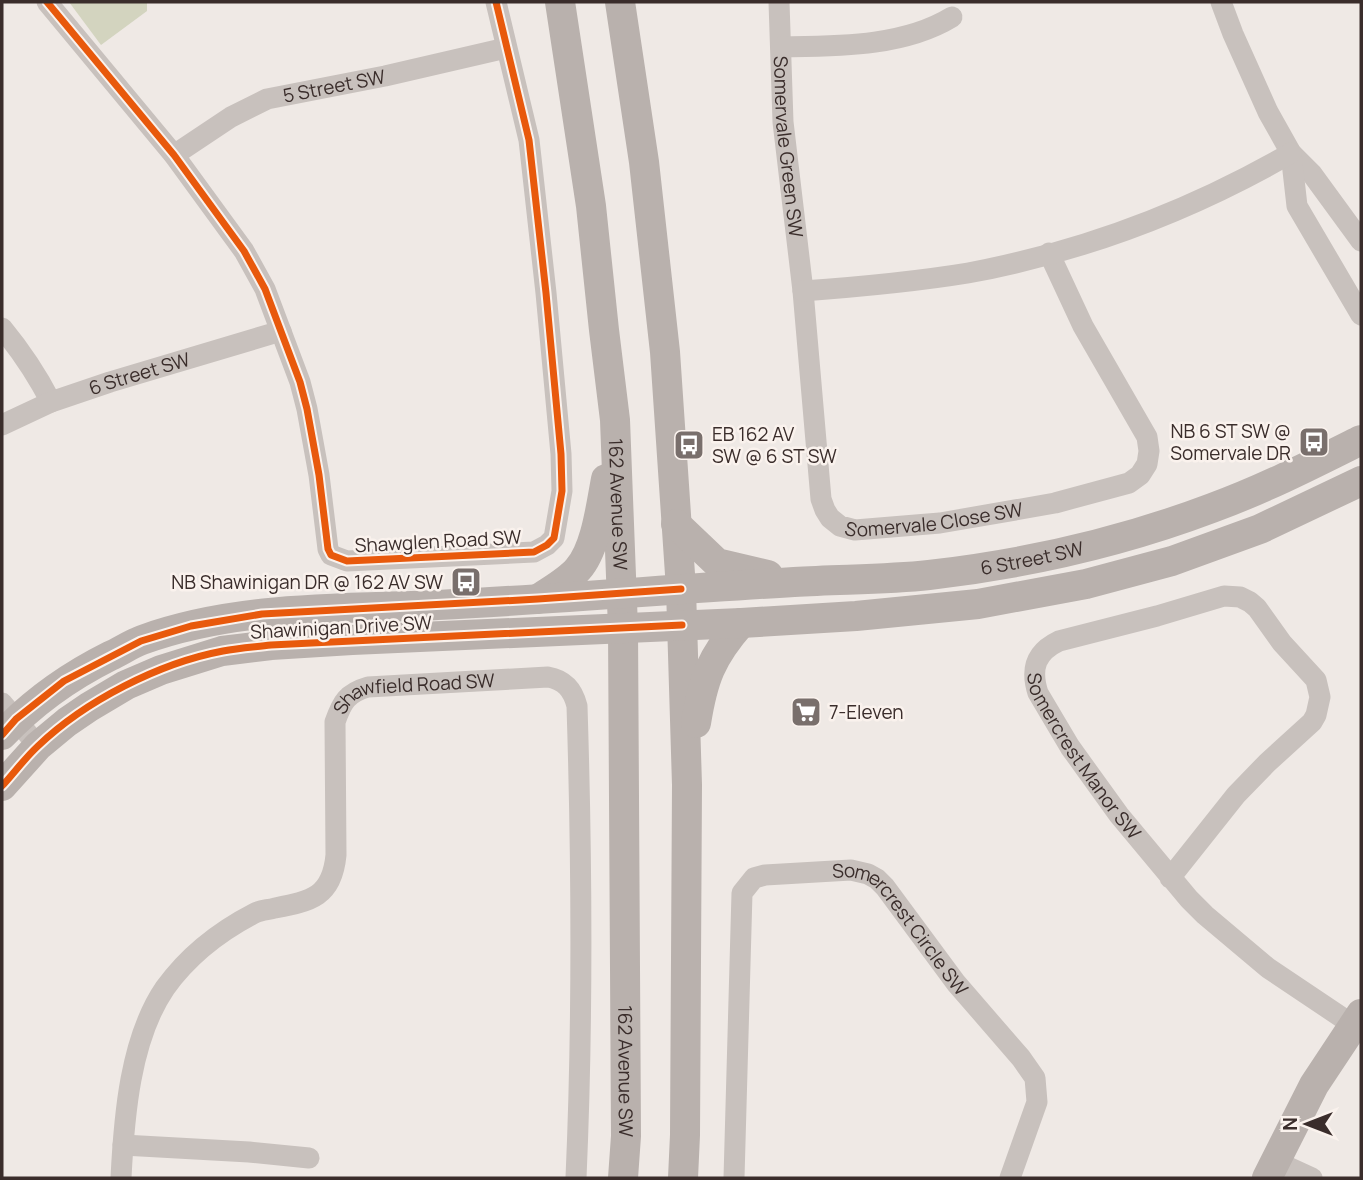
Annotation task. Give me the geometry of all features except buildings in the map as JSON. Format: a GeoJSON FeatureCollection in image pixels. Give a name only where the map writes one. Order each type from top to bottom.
{"type":"FeatureCollection","features":[{"type":"Feature","properties":{"kind":"main road","name":"162 Avenue SW"},"geometry":{"type":"LineString","coordinates":[[560,2],[592,206],[615,420],[624,628],[626,1136],[623,1178]]}},
{"type":"Feature","properties":{"kind":"main road"},"geometry":{"type":"LineString","coordinates":[[620,2],[644,162],[657,274],[666,364],[681,589],[688,785],[685,1135],[682,1178]]}},
{"type":"Feature","properties":{"kind":"main road"},"geometry":{"type":"LineString","coordinates":[[538,599],[577,571],[585,560],[602,502],[615,420]]}},
{"type":"Feature","properties":{"kind":"main road","name":"6 Street SW"},"geometry":{"type":"LineString","coordinates":[[681,589],[928,575],[1071,551],[1212,508],[1257,490],[1361,440]]}},
{"type":"Feature","properties":{"kind":"main road","name":"6 Street SW"},"geometry":{"type":"LineString","coordinates":[[682,625],[856,616],[965,606],[1086,584],[1172,561],[1260,529],[1361,482]]}},
{"type":"Feature","properties":{"kind":"main road"},"geometry":{"type":"LineString","coordinates":[[676,524],[717,562],[796,582]]}},
{"type":"Feature","properties":{"kind":"main road","name":"Shawinigan Drive SW"},"geometry":{"type":"LineString","coordinates":[[7,719],[96,663],[141,641],[191,626],[262,614],[681,589]]}},
{"type":"Feature","properties":{"kind":"main road"},"geometry":{"type":"LineString","coordinates":[[688,785],[700,700],[711,664],[741,623]]}},
{"type":"Feature","properties":{"kind":"main road","name":"Shawinigan Drive SW"},"geometry":{"type":"LineString","coordinates":[[2,786],[38,746],[67,722],[126,685],[161,670],[222,651],[271,645],[682,625]]}},
{"type":"Feature","properties":{"kind":"main road"},"geometry":{"type":"LineString","coordinates":[[1271,1169],[1314,1084],[1357,1019]]}},
{"type":"Feature","properties":{"kind":"street","name":"Shawglen Road SW"},"geometry":{"type":"LineString","coordinates":[[47,2],[174,155],[244,251],[265,289],[300,382],[307,409],[319,475],[326,543],[331,555],[347,561],[534,552],[554,538],[562,491],[561,454],[546,293],[528,141],[496,2]]}},
{"type":"Feature","properties":{"kind":"street","name":"Somervale Green SW"},"geometry":{"type":"LineString","coordinates":[[779,2],[783,121],[803,291]]}},
{"type":"Feature","properties":{"kind":"street"},"geometry":{"type":"LineString","coordinates":[[1222,2],[1233,34],[1268,112],[1292,153],[1312,174],[1361,241]]}},
{"type":"Feature","properties":{"kind":"street"},"geometry":{"type":"LineString","coordinates":[[781,47],[842,45],[897,38],[919,33],[952,18]]}},
{"type":"Feature","properties":{"kind":"street","name":"5 Street SW"},"geometry":{"type":"LineString","coordinates":[[174,155],[232,117],[267,99],[385,76],[506,48]]}},
{"type":"Feature","properties":{"kind":"street"},"geometry":{"type":"LineString","coordinates":[[803,291],[862,287],[967,273],[1049,253],[1111,235],[1191,204],[1254,175],[1292,153]]}},
{"type":"Feature","properties":{"kind":"street"},"geometry":{"type":"LineString","coordinates":[[1292,153],[1297,206],[1361,316]]}},
{"type":"Feature","properties":{"kind":"street","name":"Somervale Close SW"},"geometry":{"type":"LineString","coordinates":[[803,291],[821,499],[825,510],[840,526],[855,530],[940,523],[1055,503],[1129,483],[1140,475],[1146,464],[1149,451],[1147,438],[1088,335],[1049,253]]}},
{"type":"Feature","properties":{"kind":"street"},"geometry":{"type":"LineString","coordinates":[[2,328],[38,376],[51,402]]}},
{"type":"Feature","properties":{"kind":"street","name":"6 Street SW"},"geometry":{"type":"LineString","coordinates":[[2,425],[51,402],[160,366],[281,331]]}},
{"type":"Feature","properties":{"kind":"street","name":"Somercrest Manor SW"},"geometry":{"type":"LineString","coordinates":[[1170,878],[1236,795],[1312,722],[1319,706],[1319,690],[1315,680],[1256,608],[1240,597],[1224,596],[1059,641],[1041,653],[1036,665],[1034,675],[1038,693],[1070,747],[1119,816],[1170,878],[1205,915],[1268,968],[1357,1019]]}},
{"type":"Feature","properties":{"kind":"street","name":"Shawfield Road SW"},"geometry":{"type":"LineString","coordinates":[[121,1178],[135,1058],[143,1032],[165,988],[215,937],[257,912],[304,903],[324,891],[331,879],[335,855],[335,722],[349,695],[368,687],[548,677],[557,678],[572,690],[578,706],[582,971],[576,1178]]}},
{"type":"Feature","properties":{"kind":"street"},"geometry":{"type":"LineString","coordinates":[[7,719],[38,746]]}},
{"type":"Feature","properties":{"kind":"street","name":"Somercrest Circle SW"},"geometry":{"type":"LineString","coordinates":[[734,1178],[742,893],[754,878],[765,875],[851,870],[868,874],[885,887],[956,984],[1021,1058],[1035,1078],[1037,1102],[1010,1178]]}},
{"type":"Feature","properties":{"kind":"street"},"geometry":{"type":"LineString","coordinates":[[123,1144],[309,1158]]}},
{"type":"Feature","properties":{"kind":"street"},"geometry":{"type":"LineString","coordinates":[[1271,1169],[1311,1178]]}},
{"type":"Feature","properties":{"kind":"green space"},"geometry":{"type":"Polygon","coordinates":[[[69,2],[147,2],[147,11],[101,45],[69,2]]]}},
{"type":"Feature","properties":{"kind":"cycle path"},"geometry":{"type":"LineString","coordinates":[[47,2],[174,155],[244,251],[265,289],[300,382],[307,409],[328,549],[331,555],[347,561],[534,552],[554,538],[562,491],[561,454],[546,293],[529,140],[496,2]]}},
{"type":"Feature","properties":{"kind":"cycle path"},"geometry":{"type":"LineString","coordinates":[[2,735],[16,719],[64,681],[141,641],[191,626],[262,614],[681,589]]}},
{"type":"Feature","properties":{"kind":"cycle path"},"geometry":{"type":"LineString","coordinates":[[2,786],[57,729],[100,699],[149,674],[199,657],[271,645],[682,625]]}},
{"type":"Feature","properties":{"kind":"place","name":"NB 6 ST SW @ Somervale DR"},"geometry":{"type":"Point","coordinates":[1314,442]}},
{"type":"Feature","properties":{"kind":"place","name":"EB 162 AV SW @ 6 ST SW"},"geometry":{"type":"Point","coordinates":[689,445]}},
{"type":"Feature","properties":{"kind":"place","name":"NB Shawinigan DR @ 162 AV SW"},"geometry":{"type":"Point","coordinates":[466,582]}},
{"type":"Feature","properties":{"kind":"place","name":"7-Eleven"},"geometry":{"type":"Point","coordinates":[806,712]}}]}
